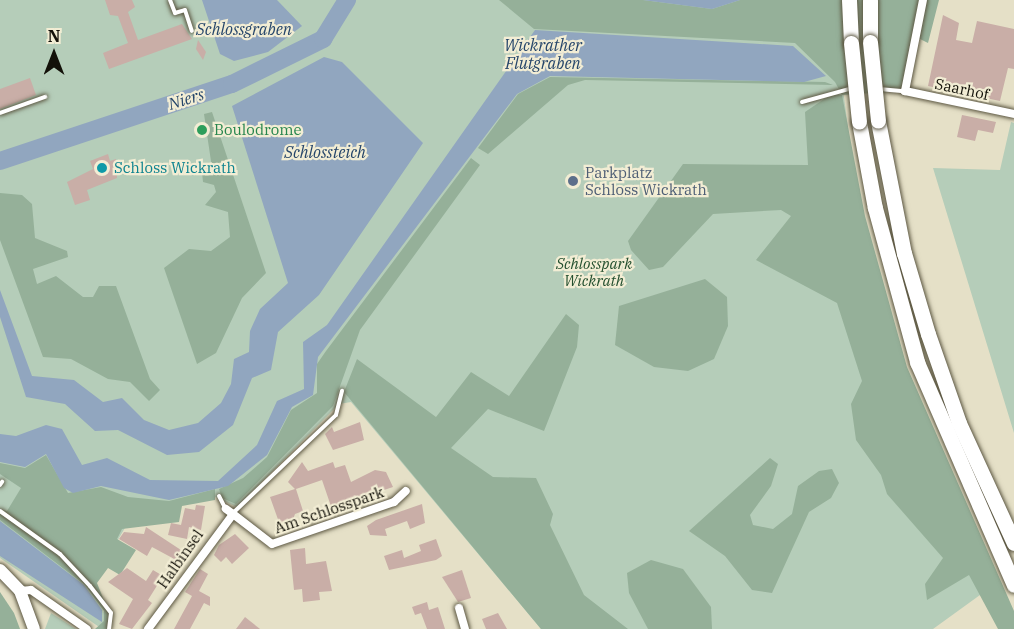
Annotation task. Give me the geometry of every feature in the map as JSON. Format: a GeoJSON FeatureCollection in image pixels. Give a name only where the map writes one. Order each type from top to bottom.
{"type":"FeatureCollection","features":[{"type":"Feature","properties":{"kind":"highway"},"geometry":{"type":"LineString","coordinates":[[849,0],[859,122],[875,208],[917,362],[1014,585]]}},
{"type":"Feature","properties":{"kind":"highway"},"geometry":{"type":"LineString","coordinates":[[870,0],[870,42],[878,121],[904,253],[928,334],[959,423],[1014,543]]}},
{"type":"Feature","properties":{"kind":"main road"},"geometry":{"type":"LineString","coordinates":[[0,570],[20,591],[34,629]]}},
{"type":"Feature","properties":{"kind":"street"},"geometry":{"type":"LineString","coordinates":[[905,91],[923,0]]}},
{"type":"Feature","properties":{"kind":"street","name":"Saarhof"},"geometry":{"type":"LineString","coordinates":[[905,91],[1014,114]]}},
{"type":"Feature","properties":{"kind":"street","name":"Am Schlosspark"},"geometry":{"type":"LineString","coordinates":[[229,512],[272,544],[394,502],[406,491]]}},
{"type":"Feature","properties":{"kind":"street","name":"Halbinsel"},"geometry":{"type":"LineString","coordinates":[[148,629],[229,512]]}},
{"type":"Feature","properties":{"kind":"street"},"geometry":{"type":"LineString","coordinates":[[20,591],[31,590],[87,629]]}},
{"type":"Feature","properties":{"kind":"street"},"geometry":{"type":"LineString","coordinates":[[459,608],[465,629]]}},
{"type":"Feature","properties":{"kind":"lane"},"geometry":{"type":"LineString","coordinates":[[171,0],[175,13],[185,10],[192,31]]}},
{"type":"Feature","properties":{"kind":"lane"},"geometry":{"type":"LineString","coordinates":[[802,102],[840,88],[905,91]]}},
{"type":"Feature","properties":{"kind":"lane"},"geometry":{"type":"LineString","coordinates":[[0,113],[45,97]]}},
{"type":"Feature","properties":{"kind":"lane"},"geometry":{"type":"LineString","coordinates":[[219,496],[229,512],[336,415],[342,391]]}},
{"type":"Feature","properties":{"kind":"lane"},"geometry":{"type":"LineString","coordinates":[[0,511],[60,554],[90,586],[111,613],[109,629]]}},
{"type":"Feature","properties":{"kind":"green space","name":"Schlosspark Wickrath"},"geometry":{"type":"Polygon","coordinates":[[[0,0],[831,0],[860,217],[915,409],[977,556],[980,595],[933,629],[541,629],[351,402],[339,404],[237,507],[213,496],[197,503],[136,509],[112,550],[70,539],[108,621],[102,629],[0,558],[0,0]]]}},
{"type":"Feature","properties":{"kind":"green space"},"geometry":{"type":"Polygon","coordinates":[[[499,0],[643,0],[712,9],[740,0],[939,0],[928,43],[916,37],[905,91],[842,95],[835,82],[795,43],[534,29],[499,0]]]}},
{"type":"Feature","properties":{"kind":"green space"},"geometry":{"type":"Polygon","coordinates":[[[550,77],[825,82],[833,85],[585,80],[568,85],[488,154],[478,148],[518,94],[550,77]]]}},
{"type":"Feature","properties":{"kind":"green space"},"geometry":{"type":"Polygon","coordinates":[[[830,95],[842,95],[865,216],[907,367],[1014,611],[1014,629],[998,629],[969,575],[927,600],[925,584],[943,558],[887,494],[881,475],[856,440],[851,404],[862,381],[837,303],[756,260],[791,216],[781,210],[713,214],[663,267],[649,270],[631,250],[628,241],[683,164],[808,165],[805,112],[830,95]]]}},
{"type":"Feature","properties":{"kind":"green space"},"geometry":{"type":"Polygon","coordinates":[[[212,112],[266,273],[242,298],[216,353],[197,364],[164,268],[189,249],[211,251],[230,237],[228,212],[205,205],[216,192],[214,185],[203,182],[202,172],[212,168],[204,114],[212,112]]]}},
{"type":"Feature","properties":{"kind":"green space"},"geometry":{"type":"Polygon","coordinates":[[[1011,122],[1014,123],[1014,433],[933,168],[1000,170],[1011,122]]]}},
{"type":"Feature","properties":{"kind":"green space"},"geometry":{"type":"Polygon","coordinates":[[[471,158],[480,165],[360,330],[333,406],[236,504],[222,498],[219,489],[243,478],[267,457],[291,410],[317,393],[317,364],[471,158]]]}},
{"type":"Feature","properties":{"kind":"green space"},"geometry":{"type":"Polygon","coordinates":[[[0,193],[22,195],[32,204],[35,238],[67,251],[68,257],[33,269],[37,284],[56,276],[83,297],[93,297],[99,286],[116,286],[150,379],[160,390],[149,401],[130,382],[108,379],[71,359],[43,357],[0,240],[0,193]]]}},
{"type":"Feature","properties":{"kind":"green space"},"geometry":{"type":"Polygon","coordinates":[[[705,279],[727,297],[728,326],[714,359],[688,371],[654,367],[615,345],[619,306],[705,279]]]}},
{"type":"Feature","properties":{"kind":"green space"},"geometry":{"type":"Polygon","coordinates":[[[566,314],[579,325],[577,347],[544,431],[488,409],[451,448],[493,477],[536,478],[553,514],[550,525],[584,595],[628,629],[541,629],[344,392],[357,359],[436,417],[471,372],[509,396],[566,314]]]}},
{"type":"Feature","properties":{"kind":"green space"},"geometry":{"type":"Polygon","coordinates":[[[46,455],[68,493],[101,487],[128,497],[169,501],[215,489],[215,500],[182,506],[179,522],[122,529],[117,539],[136,550],[120,575],[108,568],[97,583],[109,613],[107,629],[95,629],[104,621],[104,611],[85,585],[0,520],[0,510],[7,511],[21,488],[0,474],[0,463],[25,468],[46,455]]]}},
{"type":"Feature","properties":{"kind":"green space"},"geometry":{"type":"Polygon","coordinates":[[[770,458],[778,464],[771,486],[750,515],[753,525],[773,529],[792,514],[798,486],[819,471],[832,469],[839,483],[831,498],[809,512],[772,593],[752,590],[725,556],[689,531],[770,458]]]}},
{"type":"Feature","properties":{"kind":"green space"},"geometry":{"type":"Polygon","coordinates":[[[651,560],[683,569],[711,607],[712,629],[648,629],[629,593],[627,573],[651,560]]]}},
{"type":"Feature","properties":{"kind":"green space"},"geometry":{"type":"Polygon","coordinates":[[[0,592],[14,613],[20,629],[0,629],[0,592]]]}},
{"type":"Feature","properties":{"kind":"green space"},"geometry":{"type":"Polygon","coordinates":[[[51,613],[76,629],[45,629],[51,613]]]}},
{"type":"Feature","properties":{"kind":"water","name":"Schlossgraben"},"geometry":{"type":"Polygon","coordinates":[[[202,0],[277,0],[302,26],[268,52],[234,61],[220,54],[202,0]]]}},
{"type":"Feature","properties":{"kind":"water"},"geometry":{"type":"Polygon","coordinates":[[[643,0],[740,0],[712,9],[643,0]]]}},
{"type":"Feature","properties":{"kind":"water","name":"Wickrather Flutgraben"},"geometry":{"type":"Polygon","coordinates":[[[535,30],[793,46],[826,76],[804,82],[550,76],[517,94],[318,357],[313,395],[292,407],[267,455],[228,486],[169,500],[101,486],[73,493],[64,488],[46,454],[25,467],[0,462],[0,434],[16,436],[46,425],[62,429],[82,465],[107,458],[150,480],[218,481],[257,445],[277,401],[304,389],[303,342],[327,325],[535,30]]]}},
{"type":"Feature","properties":{"kind":"water","name":"Schlossteich"},"geometry":{"type":"Polygon","coordinates":[[[324,57],[342,62],[423,143],[319,295],[278,332],[271,370],[252,378],[233,425],[199,452],[167,455],[118,430],[95,431],[65,404],[26,397],[0,317],[0,290],[32,376],[74,380],[103,402],[122,398],[144,420],[169,430],[198,423],[221,403],[231,384],[234,359],[249,352],[250,331],[260,309],[288,283],[232,106],[324,57]]]}},
{"type":"Feature","properties":{"kind":"water"},"geometry":{"type":"Polygon","coordinates":[[[0,521],[84,585],[102,610],[102,622],[0,556],[0,521]]]}},
{"type":"Feature","properties":{"kind":"building"},"geometry":{"type":"Polygon","coordinates":[[[105,0],[132,0],[135,7],[128,12],[138,40],[182,24],[192,39],[109,69],[103,53],[128,43],[118,16],[110,15],[105,0]]]}},
{"type":"Feature","properties":{"kind":"building"},"geometry":{"type":"Polygon","coordinates":[[[943,15],[959,23],[956,40],[972,43],[977,21],[1014,29],[1014,69],[1008,68],[1000,101],[928,86],[943,15]]]}},
{"type":"Feature","properties":{"kind":"building"},"geometry":{"type":"Polygon","coordinates":[[[198,40],[206,52],[203,60],[196,49],[198,40]]]}},
{"type":"Feature","properties":{"kind":"building"},"geometry":{"type":"Polygon","coordinates":[[[30,78],[36,95],[0,109],[0,89],[30,78]]]}},
{"type":"Feature","properties":{"kind":"building"},"geometry":{"type":"Polygon","coordinates":[[[962,115],[996,122],[993,133],[978,130],[975,141],[957,137],[962,115]]]}},
{"type":"Feature","properties":{"kind":"building"},"geometry":{"type":"Polygon","coordinates":[[[108,154],[110,161],[116,159],[117,178],[87,190],[90,200],[75,205],[67,182],[93,169],[90,161],[108,154]]]}},
{"type":"Feature","properties":{"kind":"building"},"geometry":{"type":"Polygon","coordinates":[[[360,422],[364,440],[333,450],[325,434],[332,427],[334,432],[360,422]]]}},
{"type":"Feature","properties":{"kind":"building"},"geometry":{"type":"Polygon","coordinates":[[[302,462],[308,471],[333,462],[335,468],[345,465],[351,482],[375,470],[386,472],[393,487],[348,502],[334,515],[322,480],[296,489],[303,511],[295,514],[290,527],[280,525],[270,497],[295,489],[288,482],[302,462]]]}},
{"type":"Feature","properties":{"kind":"building"},"geometry":{"type":"Polygon","coordinates":[[[422,504],[425,523],[410,529],[407,521],[385,529],[387,536],[370,535],[367,526],[376,520],[422,504]]]}},
{"type":"Feature","properties":{"kind":"building"},"geometry":{"type":"Polygon","coordinates":[[[196,505],[205,506],[201,530],[189,527],[187,539],[168,535],[171,523],[181,525],[185,508],[195,510],[196,505]]]}},
{"type":"Feature","properties":{"kind":"building"},"geometry":{"type":"Polygon","coordinates":[[[146,527],[184,552],[178,561],[152,547],[147,556],[119,539],[124,532],[144,534],[146,527]]]}},
{"type":"Feature","properties":{"kind":"building"},"geometry":{"type":"Polygon","coordinates":[[[235,534],[249,548],[232,564],[226,557],[221,562],[214,555],[219,545],[235,534]]]}},
{"type":"Feature","properties":{"kind":"building"},"geometry":{"type":"Polygon","coordinates":[[[436,539],[442,556],[436,560],[389,570],[384,556],[402,550],[404,558],[421,551],[419,545],[436,539]]]}},
{"type":"Feature","properties":{"kind":"building"},"geometry":{"type":"Polygon","coordinates":[[[305,548],[306,564],[326,561],[332,591],[319,592],[320,600],[303,602],[302,589],[294,590],[290,550],[305,548]]]}},
{"type":"Feature","properties":{"kind":"building"},"geometry":{"type":"Polygon","coordinates":[[[127,568],[146,581],[153,570],[163,576],[148,600],[152,603],[132,629],[119,624],[133,599],[108,582],[127,568]]]}},
{"type":"Feature","properties":{"kind":"building"},"geometry":{"type":"Polygon","coordinates":[[[200,569],[208,574],[199,591],[210,597],[210,606],[204,603],[190,629],[174,629],[192,596],[185,592],[200,569]]]}},
{"type":"Feature","properties":{"kind":"building"},"geometry":{"type":"Polygon","coordinates":[[[462,570],[471,598],[458,602],[442,577],[462,570]]]}},
{"type":"Feature","properties":{"kind":"building"},"geometry":{"type":"Polygon","coordinates":[[[427,602],[429,610],[438,607],[445,629],[427,629],[421,613],[415,615],[412,607],[427,602]]]}},
{"type":"Feature","properties":{"kind":"building"},"geometry":{"type":"Polygon","coordinates":[[[498,613],[507,629],[486,629],[482,619],[498,613]]]}},
{"type":"Feature","properties":{"kind":"building"},"geometry":{"type":"Polygon","coordinates":[[[245,617],[260,629],[236,629],[245,617]]]}},
{"type":"Feature","properties":{"kind":"waterway","name":"Niers"},"geometry":{"type":"LineString","coordinates":[[0,161],[232,84],[323,39],[347,0]]}},
{"type":"Feature","properties":{"kind":"place","name":"Boulodrome"},"geometry":{"type":"Point","coordinates":[202,130]}},
{"type":"Feature","properties":{"kind":"place","name":"Schloss Wickrath"},"geometry":{"type":"Point","coordinates":[102,168]}},
{"type":"Feature","properties":{"kind":"place","name":"Parkplatz Schloss Wickrath"},"geometry":{"type":"Point","coordinates":[573,181]}}]}
